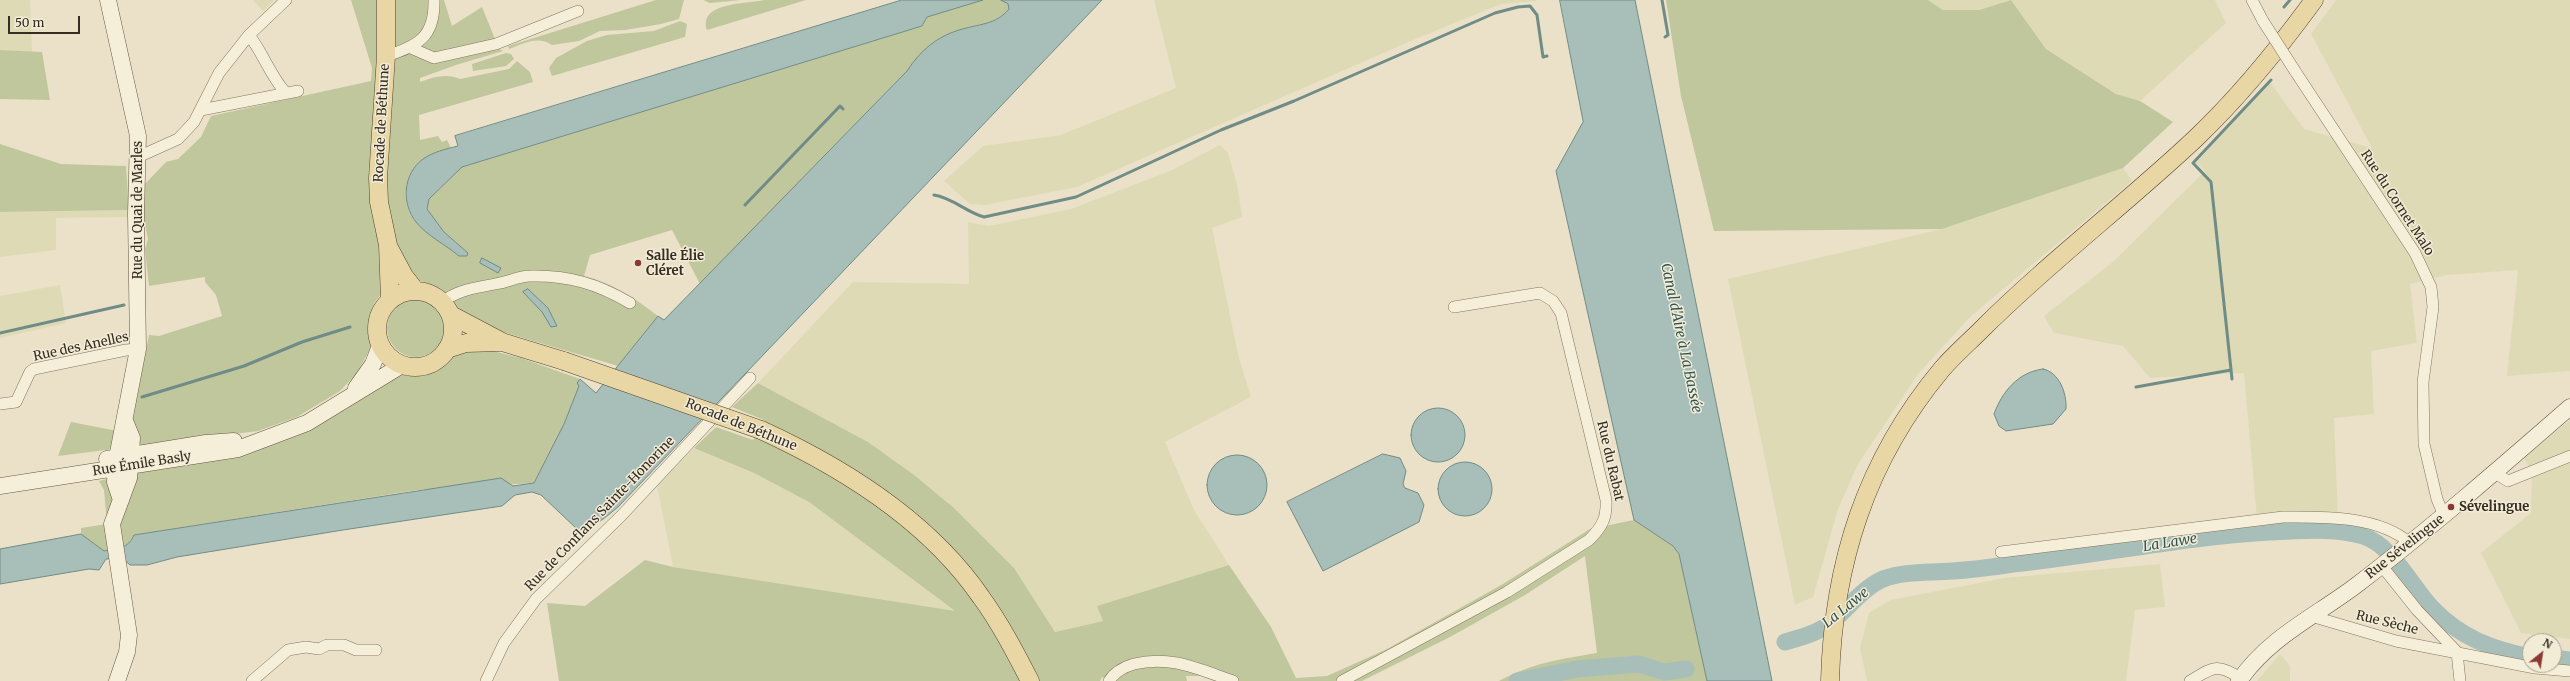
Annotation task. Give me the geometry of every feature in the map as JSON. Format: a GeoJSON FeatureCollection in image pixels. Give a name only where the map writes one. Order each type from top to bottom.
{"type":"FeatureCollection","features":[{"type":"Feature","properties":{"kind":"main road","name":"Rue du Quai de Marles"},"geometry":{"type":"LineString","coordinates":[[108,0],[136,122],[138,157],[136,214],[138,349],[125,421],[132,438],[123,462]]}},
{"type":"Feature","properties":{"kind":"main road","name":"Rocade de Béthune"},"geometry":{"type":"LineString","coordinates":[[386,0],[386,56],[378,178],[379,202],[388,245],[390,299]]}},
{"type":"Feature","properties":{"kind":"main road"},"geometry":{"type":"LineString","coordinates":[[1830,681],[1831,646],[1836,599],[1843,562],[1864,496],[1899,430],[1942,369],[2004,307],[2196,138],[2294,28],[2314,0]]}},
{"type":"Feature","properties":{"kind":"main road","name":"Rocade de Béthune"},"geometry":{"type":"LineString","coordinates":[[388,245],[404,276],[415,290]]}},
{"type":"Feature","properties":{"kind":"main road"},"geometry":{"type":"LineString","coordinates":[[415,290],[430,293],[447,308],[453,327],[452,338],[441,357],[427,365],[412,367],[402,365],[389,357],[380,346],[376,326],[378,316],[390,299],[406,291],[415,290]]}},
{"type":"Feature","properties":{"kind":"main road","name":"Rocade de Béthune"},"geometry":{"type":"LineString","coordinates":[[447,308],[502,342],[564,361],[761,430],[836,468],[897,510],[924,532],[966,577],[981,596],[1030,681]]}},
{"type":"Feature","properties":{"kind":"main road","name":"Rocade de Béthune"},"geometry":{"type":"LineString","coordinates":[[447,349],[466,343],[502,342]]}},
{"type":"Feature","properties":{"kind":"main road"},"geometry":{"type":"LineString","coordinates":[[347,398],[367,375],[380,346]]}},
{"type":"Feature","properties":{"kind":"main road","name":"Rue Émile Basly"},"geometry":{"type":"LineString","coordinates":[[0,478],[238,449],[307,423],[402,365]]}},
{"type":"Feature","properties":{"kind":"main road","name":"Rue Sévelingue"},"geometry":{"type":"LineString","coordinates":[[2240,680],[2276,640],[2312,616],[2405,547],[2495,473],[2570,407]]}},
{"type":"Feature","properties":{"kind":"main road","name":"Rue Émile Basly"},"geometry":{"type":"LineString","coordinates":[[0,486],[83,473],[89,468],[172,454],[206,443],[281,434]]}},
{"type":"Feature","properties":{"kind":"main road"},"geometry":{"type":"LineString","coordinates":[[117,681],[127,652],[129,635],[112,524],[121,500],[115,482],[123,462]]}},
{"type":"Feature","properties":{"kind":"main road","name":"Rocade de Béthune"},"geometry":{"type":"LineString","coordinates":[[1019,660],[1038,681]]}},
{"type":"Feature","properties":{"kind":"street"},"geometry":{"type":"LineString","coordinates":[[138,157],[178,139],[194,122],[219,73],[249,35],[286,0]]}},
{"type":"Feature","properties":{"kind":"street"},"geometry":{"type":"LineString","coordinates":[[386,56],[412,48],[423,40],[434,9],[434,0]]}},
{"type":"Feature","properties":{"kind":"street","name":"Rue du Cornet Malo"},"geometry":{"type":"LineString","coordinates":[[2252,0],[2263,21],[2295,71],[2415,253],[2431,287],[2433,307],[2423,382],[2424,444],[2437,499],[2444,516]]}},
{"type":"Feature","properties":{"kind":"street"},"geometry":{"type":"LineString","coordinates":[[412,48],[428,57],[442,56],[496,44],[578,11]]}},
{"type":"Feature","properties":{"kind":"street"},"geometry":{"type":"LineString","coordinates":[[249,35],[258,46],[276,82],[285,92]]}},
{"type":"Feature","properties":{"kind":"street"},"geometry":{"type":"LineString","coordinates":[[201,110],[285,92],[298,91]]}},
{"type":"Feature","properties":{"kind":"street"},"geometry":{"type":"LineString","coordinates":[[447,308],[456,292],[470,288],[500,284],[529,276],[574,279],[603,287],[630,303]]}},
{"type":"Feature","properties":{"kind":"street","name":"Rue du Rabat"},"geometry":{"type":"LineString","coordinates":[[1342,681],[1507,592],[1589,540],[1600,530],[1607,516],[1606,500],[1562,319],[1554,301],[1540,293],[1454,307]]}},
{"type":"Feature","properties":{"kind":"street","name":"Rue des Anelles"},"geometry":{"type":"LineString","coordinates":[[0,404],[16,402],[30,372],[34,369],[126,350],[138,349]]}},
{"type":"Feature","properties":{"kind":"street","name":"Rue de Conflans Sainte-Honorine"},"geometry":{"type":"LineString","coordinates":[[486,681],[507,638],[536,599],[621,516],[750,378]]}},
{"type":"Feature","properties":{"kind":"street"},"geometry":{"type":"LineString","coordinates":[[2495,473],[2508,481],[2570,456]]}},
{"type":"Feature","properties":{"kind":"street"},"geometry":{"type":"LineString","coordinates":[[2001,552],[2283,517],[2324,517],[2360,522],[2387,530],[2405,547]]}},
{"type":"Feature","properties":{"kind":"street","name":"Rue Sèche"},"geometry":{"type":"LineString","coordinates":[[2383,564],[2417,610],[2457,652]]}},
{"type":"Feature","properties":{"kind":"street","name":"Rue Sèche"},"geometry":{"type":"LineString","coordinates":[[2312,616],[2396,641],[2535,668],[2570,671]]}},
{"type":"Feature","properties":{"kind":"street"},"geometry":{"type":"LineString","coordinates":[[252,681],[288,650],[306,647],[318,649],[327,645],[338,645],[356,650],[376,650]]}},
{"type":"Feature","properties":{"kind":"street"},"geometry":{"type":"LineString","coordinates":[[2457,652],[2460,681]]}},
{"type":"Feature","properties":{"kind":"street"},"geometry":{"type":"LineString","coordinates":[[1109,681],[1119,670],[1154,659],[1175,661],[1233,681]]}},
{"type":"Feature","properties":{"kind":"street"},"geometry":{"type":"LineString","coordinates":[[2190,681],[2212,668],[2220,667],[2240,680]]}},
{"type":"Feature","properties":{"kind":"shaded area"},"geometry":{"type":"Polygon","coordinates":[[[0,0],[30,0],[32,52],[0,50],[0,0]]]}},
{"type":"Feature","properties":{"kind":"shaded area"},"geometry":{"type":"Polygon","coordinates":[[[253,0],[274,0],[263,11],[253,0]]]}},
{"type":"Feature","properties":{"kind":"shaded area"},"geometry":{"type":"Polygon","coordinates":[[[1154,0],[1536,1],[1501,4],[1413,40],[1077,187],[985,205],[970,204],[944,181],[983,146],[1061,135],[1176,88],[1154,0]]]}},
{"type":"Feature","properties":{"kind":"shaded area"},"geometry":{"type":"Polygon","coordinates":[[[1928,0],[2010,0],[1979,10],[1943,10],[1928,0]]]}},
{"type":"Feature","properties":{"kind":"shaded area"},"geometry":{"type":"Polygon","coordinates":[[[2011,0],[2215,0],[2226,23],[2140,101],[2116,94],[2046,49],[2011,0]]]}},
{"type":"Feature","properties":{"kind":"shaded area"},"geometry":{"type":"Polygon","coordinates":[[[2336,0],[2570,0],[2570,371],[2507,376],[2518,270],[2447,275],[2410,284],[2417,343],[2371,351],[2374,414],[2334,418],[2338,519],[2257,519],[2244,373],[2150,378],[2123,346],[2054,333],[2044,316],[2114,261],[2205,171],[2196,163],[2270,82],[2304,129],[2372,148],[2311,34],[2336,0]]]}},
{"type":"Feature","properties":{"kind":"shaded area"},"geometry":{"type":"Polygon","coordinates":[[[1220,145],[1228,153],[1237,184],[1242,217],[1212,228],[1239,359],[1251,397],[1165,442],[1194,510],[1229,565],[1097,606],[1103,621],[1055,632],[1014,568],[954,508],[913,474],[868,442],[758,383],[853,282],[969,284],[968,222],[989,226],[1071,209],[1170,171],[1220,145]]]}},
{"type":"Feature","properties":{"kind":"shaded area"},"geometry":{"type":"Polygon","coordinates":[[[2123,168],[2132,181],[1971,316],[1918,374],[1858,464],[1838,509],[1813,597],[1795,605],[1728,279],[1942,229],[2123,168]]]}},
{"type":"Feature","properties":{"kind":"shaded area"},"geometry":{"type":"Polygon","coordinates":[[[129,210],[132,217],[56,218],[56,250],[0,257],[0,212],[129,210]]]}},
{"type":"Feature","properties":{"kind":"shaded area"},"geometry":{"type":"Polygon","coordinates":[[[60,285],[66,323],[0,338],[0,296],[60,285]]]}},
{"type":"Feature","properties":{"kind":"shaded area"},"geometry":{"type":"Polygon","coordinates":[[[2570,420],[2570,639],[2562,638],[2562,633],[2521,633],[2481,553],[2531,513],[2532,472],[2524,458],[2570,420]]]}},
{"type":"Feature","properties":{"kind":"shaded area"},"geometry":{"type":"Polygon","coordinates":[[[694,448],[754,473],[809,502],[956,612],[673,567],[657,485],[694,448]]]}},
{"type":"Feature","properties":{"kind":"shaded area"},"geometry":{"type":"Polygon","coordinates":[[[2160,564],[2165,607],[2135,610],[2126,681],[1867,681],[1860,648],[1869,613],[1891,600],[2004,578],[2160,564]]]}},
{"type":"Feature","properties":{"kind":"shaded area"},"geometry":{"type":"Polygon","coordinates":[[[2280,654],[2290,666],[2290,681],[2257,681],[2280,654]]]}},
{"type":"Feature","properties":{"kind":"green space"},"geometry":{"type":"Polygon","coordinates":[[[351,0],[444,0],[452,26],[482,7],[499,49],[503,51],[456,65],[420,78],[420,82],[435,77],[445,76],[460,79],[509,69],[517,61],[530,72],[533,82],[419,115],[420,140],[438,136],[442,142],[447,140],[451,148],[429,155],[416,166],[411,173],[406,189],[408,206],[411,214],[420,227],[459,256],[467,256],[468,253],[444,232],[427,209],[429,199],[462,167],[922,26],[927,17],[983,0],[1001,0],[1008,4],[1009,9],[1004,14],[992,21],[951,33],[936,41],[923,51],[907,71],[700,284],[672,230],[590,255],[584,276],[604,282],[623,292],[658,316],[618,366],[486,327],[465,316],[440,288],[415,279],[386,291],[374,304],[371,311],[369,326],[371,348],[356,374],[340,391],[297,417],[258,431],[58,456],[71,422],[138,435],[132,422],[149,335],[159,336],[222,316],[216,295],[205,282],[205,277],[149,286],[145,249],[148,239],[142,209],[144,185],[166,162],[178,159],[201,137],[211,116],[371,81],[372,68],[351,0]]]}},
{"type":"Feature","properties":{"kind":"green space"},"geometry":{"type":"Polygon","coordinates":[[[656,0],[684,0],[679,19],[661,24],[625,30],[600,31],[579,41],[552,45],[547,42],[530,41],[509,49],[508,46],[656,0]]]}},
{"type":"Feature","properties":{"kind":"green space"},"geometry":{"type":"Polygon","coordinates":[[[703,0],[741,0],[710,3],[703,0]]]}},
{"type":"Feature","properties":{"kind":"green space"},"geometry":{"type":"Polygon","coordinates":[[[765,0],[806,0],[707,30],[706,21],[710,14],[717,9],[736,4],[765,0]]]}},
{"type":"Feature","properties":{"kind":"green space"},"geometry":{"type":"Polygon","coordinates":[[[1666,0],[1928,0],[1943,10],[1979,10],[2011,0],[2046,49],[2116,94],[2140,101],[2173,122],[2123,168],[1942,229],[1714,231],[1681,96],[1666,0]]]}},
{"type":"Feature","properties":{"kind":"green space"},"geometry":{"type":"Polygon","coordinates":[[[680,21],[687,24],[685,37],[552,76],[549,68],[556,58],[587,41],[607,35],[654,31],[680,21]]]}},
{"type":"Feature","properties":{"kind":"green space"},"geometry":{"type":"Polygon","coordinates":[[[0,50],[42,52],[50,100],[0,99],[0,50]]]}},
{"type":"Feature","properties":{"kind":"green space"},"geometry":{"type":"Polygon","coordinates":[[[506,53],[511,54],[514,59],[506,66],[473,71],[472,64],[506,53]]]}},
{"type":"Feature","properties":{"kind":"green space"},"geometry":{"type":"Polygon","coordinates":[[[0,144],[61,164],[126,166],[129,210],[0,212],[0,144]]]}},
{"type":"Feature","properties":{"kind":"green space"},"geometry":{"type":"Polygon","coordinates":[[[416,299],[432,304],[440,312],[445,328],[440,344],[432,352],[416,357],[400,352],[392,344],[387,328],[392,312],[400,304],[416,299]]]}},
{"type":"Feature","properties":{"kind":"green space"},"geometry":{"type":"Polygon","coordinates":[[[485,349],[521,358],[580,379],[577,383],[579,386],[564,424],[534,483],[417,490],[134,535],[132,540],[126,545],[104,551],[81,534],[81,528],[107,524],[104,490],[99,481],[306,432],[399,373],[435,369],[443,365],[459,351],[485,349]]]}},
{"type":"Feature","properties":{"kind":"green space"},"geometry":{"type":"Polygon","coordinates":[[[758,383],[868,442],[913,474],[954,508],[1014,568],[1055,632],[1103,621],[1097,606],[1229,565],[1271,627],[1296,678],[1327,676],[1387,649],[1503,584],[1590,529],[1634,520],[1673,546],[1679,554],[1707,681],[1499,681],[1535,666],[1597,653],[1585,556],[1525,595],[1450,637],[1362,681],[1214,681],[1201,676],[1186,676],[1187,681],[1108,681],[1102,677],[1100,681],[559,681],[547,603],[585,606],[645,560],[673,567],[955,611],[809,502],[754,473],[694,448],[716,427],[753,440],[764,420],[732,407],[758,383]]]}},
{"type":"Feature","properties":{"kind":"water"},"geometry":{"type":"Polygon","coordinates":[[[902,0],[983,0],[927,17],[922,26],[462,167],[429,199],[427,209],[444,232],[468,253],[467,256],[459,256],[431,236],[420,227],[411,214],[406,198],[406,189],[411,172],[416,165],[431,154],[458,146],[455,136],[902,0]]]}},
{"type":"Feature","properties":{"kind":"water"},"geometry":{"type":"Polygon","coordinates":[[[1001,0],[1102,0],[618,507],[595,524],[578,530],[541,495],[532,492],[515,495],[502,506],[177,557],[147,565],[130,565],[122,558],[106,559],[99,570],[89,569],[0,584],[0,549],[81,534],[104,551],[126,545],[132,540],[134,535],[501,478],[513,486],[534,483],[564,424],[579,386],[577,383],[580,379],[596,393],[658,316],[664,320],[907,71],[923,51],[936,41],[951,33],[998,18],[1009,9],[1008,4],[1001,0]]]}},
{"type":"Feature","properties":{"kind":"water","name":"Canal d'Aire à La Bassée"},"geometry":{"type":"Polygon","coordinates":[[[1560,0],[1635,0],[1772,681],[1707,681],[1679,554],[1673,546],[1634,520],[1556,171],[1583,122],[1560,0]]]}},
{"type":"Feature","properties":{"kind":"water"},"geometry":{"type":"Polygon","coordinates":[[[482,258],[501,268],[498,273],[480,263],[482,258]]]}},
{"type":"Feature","properties":{"kind":"water"},"geometry":{"type":"Polygon","coordinates":[[[528,289],[548,308],[557,326],[551,327],[542,312],[523,292],[528,289]]]}},
{"type":"Feature","properties":{"kind":"water"},"geometry":{"type":"Polygon","coordinates":[[[2043,369],[2053,374],[2061,384],[2065,396],[2066,409],[2053,424],[2006,431],[1999,426],[1994,414],[1997,406],[2012,384],[2026,374],[2043,369]]]}},
{"type":"Feature","properties":{"kind":"water"},"geometry":{"type":"Polygon","coordinates":[[[1438,408],[1448,410],[1457,416],[1463,425],[1465,435],[1463,445],[1457,454],[1448,460],[1438,462],[1428,460],[1419,454],[1413,445],[1411,435],[1413,425],[1419,416],[1428,410],[1438,408]]]}},
{"type":"Feature","properties":{"kind":"water"},"geometry":{"type":"Polygon","coordinates":[[[1383,454],[1400,458],[1406,471],[1403,484],[1405,488],[1418,493],[1424,505],[1419,522],[1323,571],[1287,502],[1383,454]]]}},
{"type":"Feature","properties":{"kind":"water"},"geometry":{"type":"Polygon","coordinates":[[[1237,455],[1253,460],[1258,464],[1262,469],[1267,485],[1262,501],[1258,506],[1253,510],[1237,515],[1221,510],[1216,506],[1212,501],[1207,485],[1212,469],[1216,464],[1221,460],[1237,455]]]}},
{"type":"Feature","properties":{"kind":"water"},"geometry":{"type":"Polygon","coordinates":[[[1465,462],[1475,464],[1484,470],[1490,479],[1492,489],[1490,499],[1484,508],[1475,514],[1465,516],[1455,514],[1446,508],[1440,499],[1438,489],[1440,479],[1446,470],[1455,464],[1465,462]]]}},
{"type":"Feature","properties":{"kind":"waterway"},"geometry":{"type":"LineString","coordinates":[[1662,0],[1668,35],[1665,37]]}},
{"type":"Feature","properties":{"kind":"waterway"},"geometry":{"type":"LineString","coordinates":[[2284,7],[2290,0]]}},
{"type":"Feature","properties":{"kind":"waterway"},"geometry":{"type":"LineString","coordinates":[[934,195],[947,199],[977,215],[984,217],[1076,197],[1221,130],[1294,101],[1495,13],[1518,7],[1530,6],[1537,15],[1543,57],[1547,56]]}},
{"type":"Feature","properties":{"kind":"waterway"},"geometry":{"type":"LineString","coordinates":[[2232,379],[2211,182],[2193,163],[2271,80]]}},
{"type":"Feature","properties":{"kind":"waterway"},"geometry":{"type":"LineString","coordinates":[[745,205],[840,106],[843,109]]}},
{"type":"Feature","properties":{"kind":"waterway"},"geometry":{"type":"LineString","coordinates":[[0,333],[124,305]]}},
{"type":"Feature","properties":{"kind":"waterway"},"geometry":{"type":"LineString","coordinates":[[142,397],[244,366],[302,342],[350,327]]}},
{"type":"Feature","properties":{"kind":"waterway"},"geometry":{"type":"LineString","coordinates":[[2136,387],[2231,370]]}},
{"type":"Feature","properties":{"kind":"waterway","name":"La Lawe"},"geometry":{"type":"LineString","coordinates":[[1785,642],[1822,629],[1833,621],[1869,587],[1891,576],[1960,571],[2237,534],[2317,530],[2352,533],[2374,541],[2393,558],[2433,609],[2455,628],[2490,646],[2522,655]]}},
{"type":"Feature","properties":{"kind":"waterway","name":"La Lawe"},"geometry":{"type":"LineString","coordinates":[[2562,659],[2570,660]]}},
{"type":"Feature","properties":{"kind":"waterway","name":"La Lawe"},"geometry":{"type":"LineString","coordinates":[[1517,681],[1577,669],[1639,664],[1664,672],[1686,669]]}},
{"type":"Feature","properties":{"kind":"place","name":"Salle Élie Cléret"},"geometry":{"type":"Point","coordinates":[638,263]}},
{"type":"Feature","properties":{"kind":"place","name":"Sévelingue"},"geometry":{"type":"Point","coordinates":[2451,507]}}]}
